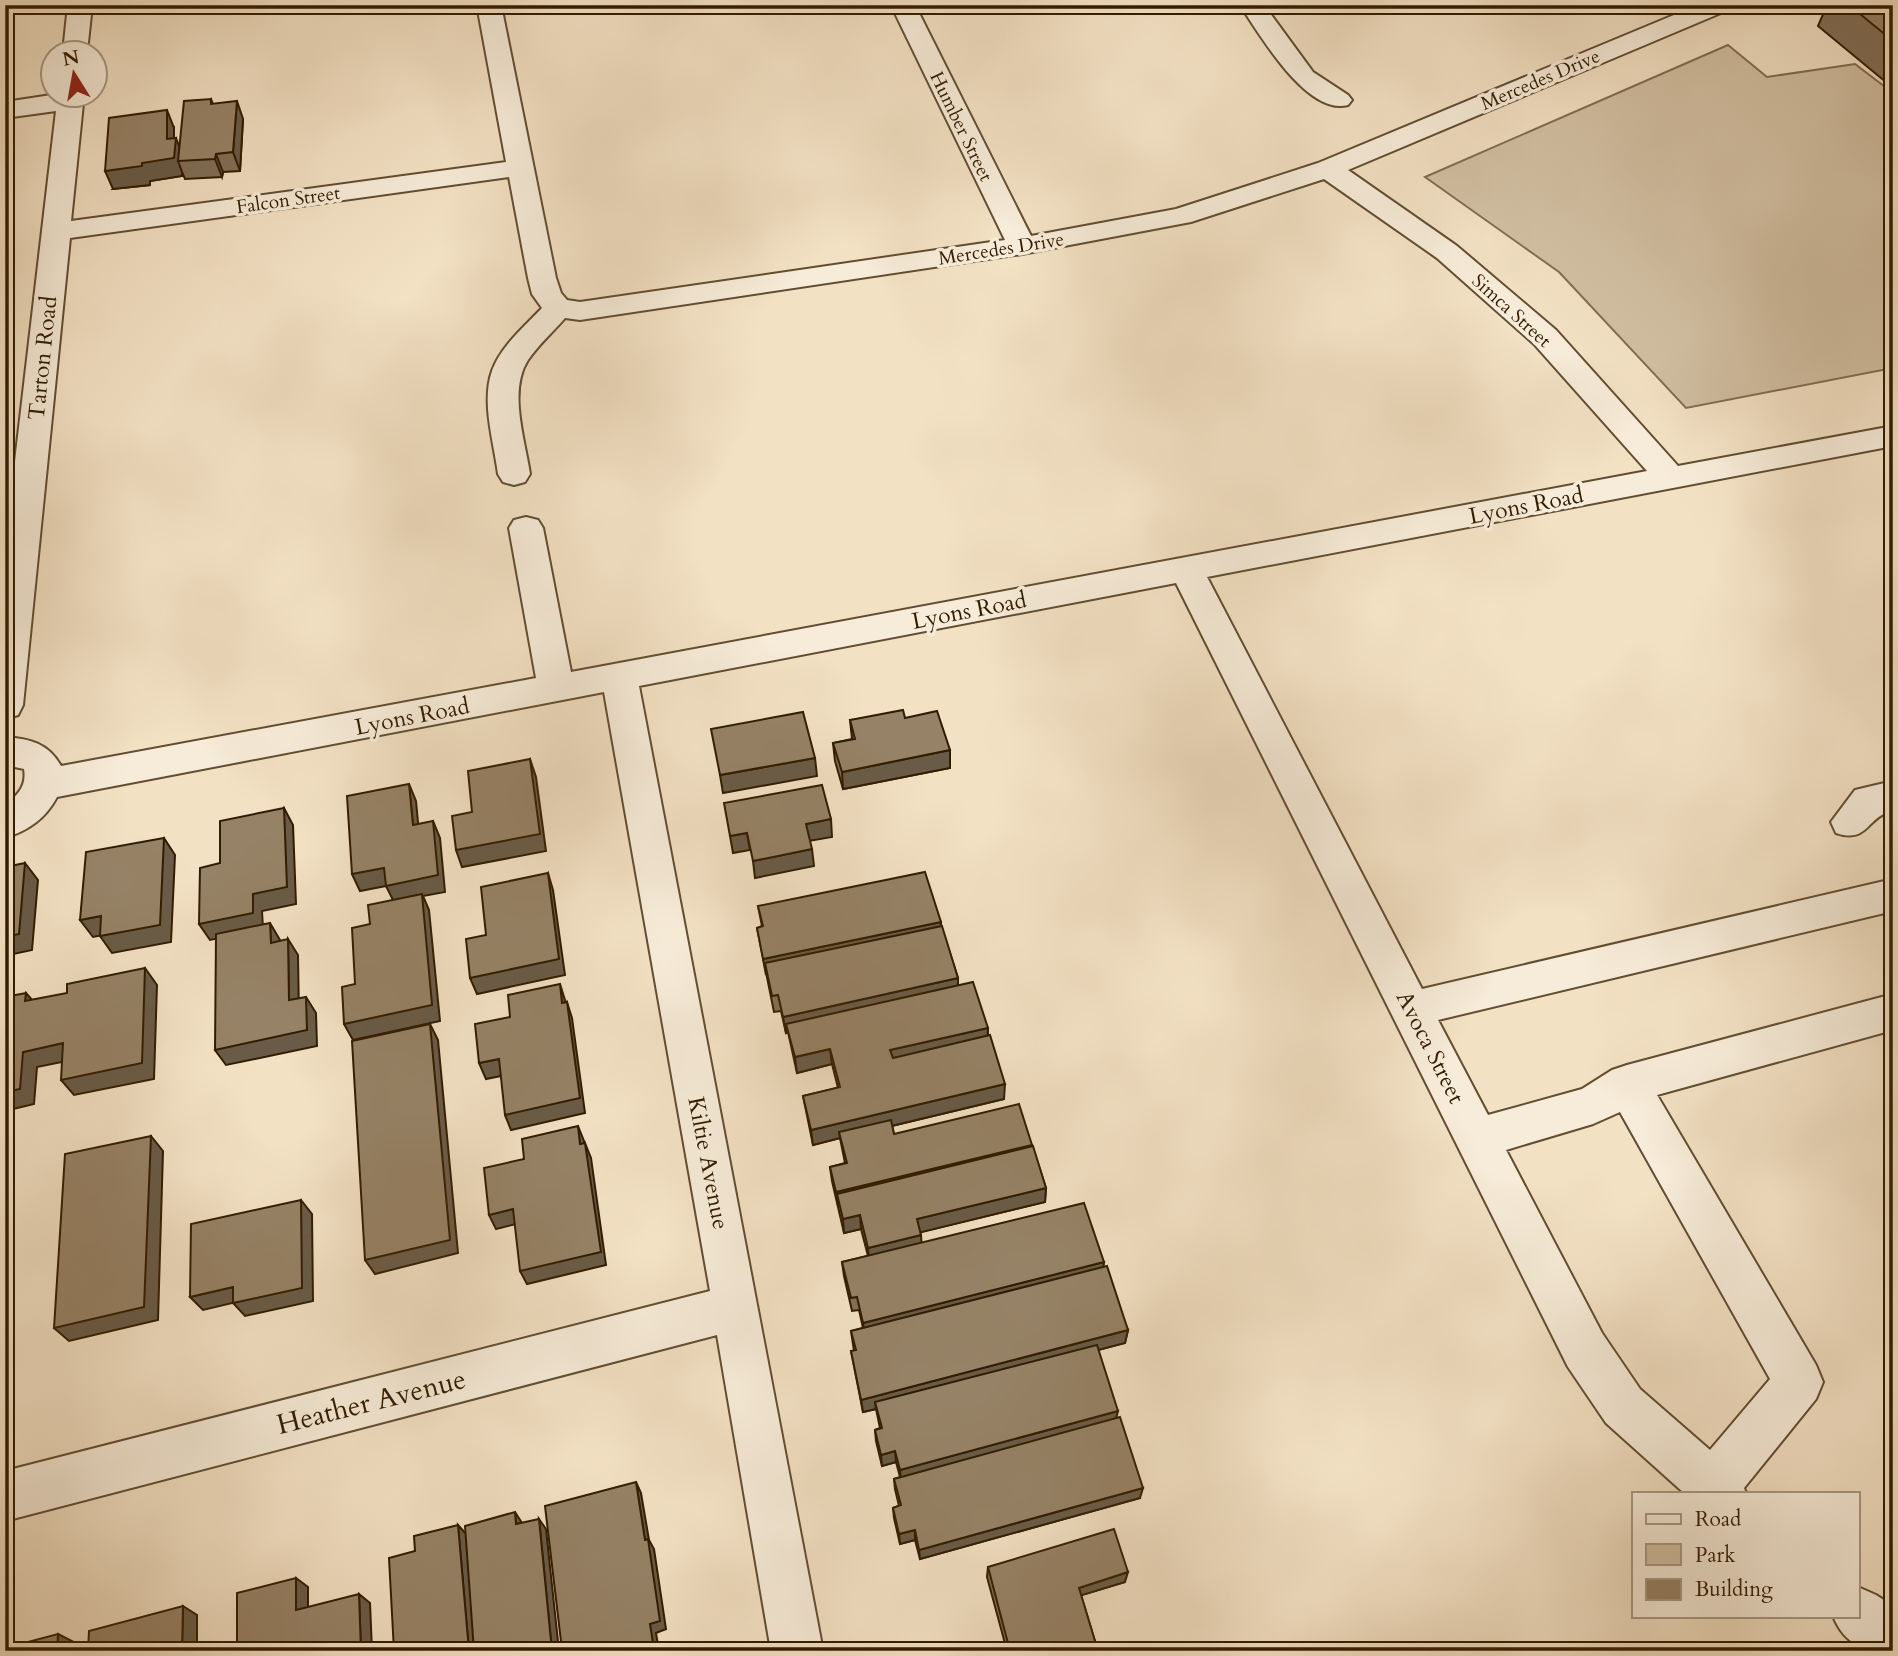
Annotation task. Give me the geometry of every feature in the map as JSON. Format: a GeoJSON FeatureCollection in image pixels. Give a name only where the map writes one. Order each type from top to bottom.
{"type":"FeatureCollection","features":[{"type":"Feature","properties":{"kind":"street"},"geometry":{"type":"LineString","coordinates":[[76,38],[80,5]]}},
{"type":"Feature","properties":{"kind":"street"},"geometry":{"type":"LineString","coordinates":[[489,5],[542,278],[547,294],[558,308],[515,358],[507,373],[504,391],[514,474]]}},
{"type":"Feature","properties":{"kind":"street","name":"Humber Street"},"geometry":{"type":"LineString","coordinates":[[903,5],[1022,246]]}},
{"type":"Feature","properties":{"kind":"street"},"geometry":{"type":"LineString","coordinates":[[1252,5],[1304,77],[1339,100]]}},
{"type":"Feature","properties":{"kind":"street"},"geometry":{"type":"LineString","coordinates":[[1655,5],[1681,19]]}},
{"type":"Feature","properties":{"kind":"street","name":"Mercedes Drive"},"geometry":{"type":"LineString","coordinates":[[558,308],[580,311],[616,308],[1022,246],[1181,216],[1328,169],[1719,5]]}},
{"type":"Feature","properties":{"kind":"street"},"geometry":{"type":"LineString","coordinates":[[5,110],[38,104]]}},
{"type":"Feature","properties":{"kind":"street","name":"Tarton Road"},"geometry":{"type":"LineString","coordinates":[[5,705],[28,378],[57,231],[69,108]]}},
{"type":"Feature","properties":{"kind":"street","name":"Falcon Street"},"geometry":{"type":"LineString","coordinates":[[57,231],[519,168]]}},
{"type":"Feature","properties":{"kind":"street","name":"Simca Street"},"geometry":{"type":"LineString","coordinates":[[1328,169],[1447,252],[1545,337],[1671,478]]}},
{"type":"Feature","properties":{"kind":"street","name":"Lyons Road"},"geometry":{"type":"LineString","coordinates":[[45,784],[1893,436]]}},
{"type":"Feature","properties":{"kind":"street"},"geometry":{"type":"LineString","coordinates":[[527,528],[556,689]]}},
{"type":"Feature","properties":{"kind":"street","name":"Avoca Street"},"geometry":{"type":"LineString","coordinates":[[1185,569],[1585,1350],[1623,1406],[1717,1490]]}},
{"type":"Feature","properties":{"kind":"street","name":"Kiltie Avenue"},"geometry":{"type":"LineString","coordinates":[[619,677],[797,1651]]}},
{"type":"Feature","properties":{"kind":"street"},"geometry":{"type":"LineString","coordinates":[[5,751],[30,754],[39,761],[45,771],[45,784],[38,798],[27,810],[5,823]]}},
{"type":"Feature","properties":{"kind":"street"},"geometry":{"type":"LineString","coordinates":[[1850,822],[1868,800],[1893,796]]}},
{"type":"Feature","properties":{"kind":"street"},"geometry":{"type":"LineString","coordinates":[[1411,1009],[1893,895]]}},
{"type":"Feature","properties":{"kind":"street"},"geometry":{"type":"LineString","coordinates":[[1478,1138],[1593,1105],[1627,1084],[1893,1012]]}},
{"type":"Feature","properties":{"kind":"street"},"geometry":{"type":"LineString","coordinates":[[1627,1084],[1799,1382],[1717,1490]]}},
{"type":"Feature","properties":{"kind":"street","name":"Heather Avenue"},"geometry":{"type":"LineString","coordinates":[[5,1496],[736,1307]]}},
{"type":"Feature","properties":{"kind":"street"},"geometry":{"type":"LineString","coordinates":[[1860,1614],[1893,1638]]}},
{"type":"Feature","properties":{"kind":"green space"},"geometry":{"type":"Polygon","coordinates":[[[1728,45],[1767,77],[1855,64],[1893,93],[1893,368],[1686,408],[1559,272],[1425,177],[1728,45]]]}},
{"type":"Feature","properties":{"kind":"building"},"geometry":{"type":"Polygon","coordinates":[[[1849,5],[1893,5],[1893,41],[1849,5]]]}},
{"type":"Feature","properties":{"kind":"building"},"geometry":{"type":"Polygon","coordinates":[[[211,99],[211,104],[237,101],[233,152],[216,154],[215,159],[178,161],[184,101],[211,99]]]}},
{"type":"Feature","properties":{"kind":"building"},"geometry":{"type":"Polygon","coordinates":[[[167,110],[167,139],[176,138],[174,158],[105,171],[109,118],[167,110]]]}},
{"type":"Feature","properties":{"kind":"building"},"geometry":{"type":"Polygon","coordinates":[[[903,710],[905,718],[937,711],[950,750],[842,772],[833,743],[855,739],[850,720],[903,710]]]}},
{"type":"Feature","properties":{"kind":"building"},"geometry":{"type":"Polygon","coordinates":[[[803,712],[815,758],[720,775],[711,729],[803,712]]]}},
{"type":"Feature","properties":{"kind":"building"},"geometry":{"type":"Polygon","coordinates":[[[530,759],[540,834],[456,850],[452,816],[472,812],[468,771],[530,759]]]}},
{"type":"Feature","properties":{"kind":"building"},"geometry":{"type":"Polygon","coordinates":[[[409,784],[413,825],[433,821],[438,875],[386,886],[384,868],[352,874],[347,796],[409,784]]]}},
{"type":"Feature","properties":{"kind":"building"},"geometry":{"type":"Polygon","coordinates":[[[822,785],[831,819],[806,824],[812,849],[753,861],[747,833],[730,836],[724,803],[822,785]]]}},
{"type":"Feature","properties":{"kind":"building"},"geometry":{"type":"Polygon","coordinates":[[[284,808],[287,887],[253,894],[253,913],[199,924],[200,868],[220,863],[220,821],[284,808]]]}},
{"type":"Feature","properties":{"kind":"building"},"geometry":{"type":"Polygon","coordinates":[[[164,838],[160,925],[100,936],[101,916],[80,920],[86,852],[164,838]]]}},
{"type":"Feature","properties":{"kind":"building"},"geometry":{"type":"Polygon","coordinates":[[[25,863],[19,934],[5,937],[5,867],[25,863]]]}},
{"type":"Feature","properties":{"kind":"building"},"geometry":{"type":"Polygon","coordinates":[[[925,872],[941,922],[763,959],[757,928],[763,926],[758,906],[925,872]]]}},
{"type":"Feature","properties":{"kind":"building"},"geometry":{"type":"Polygon","coordinates":[[[548,873],[559,959],[470,978],[466,939],[486,935],[481,887],[548,873]]]}},
{"type":"Feature","properties":{"kind":"building"},"geometry":{"type":"Polygon","coordinates":[[[422,894],[432,1005],[344,1024],[342,987],[355,984],[352,928],[370,924],[368,905],[422,894]]]}},
{"type":"Feature","properties":{"kind":"building"},"geometry":{"type":"Polygon","coordinates":[[[270,923],[271,943],[288,939],[289,1000],[306,997],[307,1030],[215,1050],[216,934],[270,923]]]}},
{"type":"Feature","properties":{"kind":"building"},"geometry":{"type":"Polygon","coordinates":[[[942,926],[958,978],[783,1017],[778,995],[772,996],[765,963],[942,926]]]}},
{"type":"Feature","properties":{"kind":"building"},"geometry":{"type":"Polygon","coordinates":[[[145,968],[142,1063],[61,1080],[63,1043],[23,1052],[20,1089],[5,1092],[5,997],[26,993],[25,1001],[67,993],[67,984],[145,968]]]}},
{"type":"Feature","properties":{"kind":"building"},"geometry":{"type":"Polygon","coordinates":[[[973,982],[988,1028],[890,1050],[893,1058],[990,1035],[1005,1084],[811,1130],[803,1096],[840,1087],[830,1049],[795,1057],[786,1024],[973,982]]]}},
{"type":"Feature","properties":{"kind":"building"},"geometry":{"type":"Polygon","coordinates":[[[560,984],[562,1003],[567,1002],[580,1098],[505,1115],[499,1059],[479,1063],[475,1024],[510,1017],[508,995],[560,984]]]}},
{"type":"Feature","properties":{"kind":"building"},"geometry":{"type":"Polygon","coordinates":[[[430,1024],[450,1240],[365,1260],[352,1041],[430,1024]]]}},
{"type":"Feature","properties":{"kind":"building"},"geometry":{"type":"Polygon","coordinates":[[[1019,1104],[1032,1145],[836,1192],[830,1167],[847,1163],[839,1132],[891,1120],[894,1134],[1019,1104]]]}},
{"type":"Feature","properties":{"kind":"building"},"geometry":{"type":"Polygon","coordinates":[[[578,1126],[580,1144],[585,1143],[601,1252],[520,1271],[513,1209],[489,1215],[484,1168],[524,1159],[522,1139],[578,1126]]]}},
{"type":"Feature","properties":{"kind":"building"},"geometry":{"type":"Polygon","coordinates":[[[151,1136],[144,1307],[54,1328],[65,1154],[151,1136]]]}},
{"type":"Feature","properties":{"kind":"building"},"geometry":{"type":"Polygon","coordinates":[[[1033,1146],[1046,1188],[917,1219],[921,1235],[868,1248],[860,1215],[843,1219],[837,1194],[1033,1146]]]}},
{"type":"Feature","properties":{"kind":"building"},"geometry":{"type":"Polygon","coordinates":[[[301,1200],[302,1288],[233,1303],[233,1287],[190,1297],[191,1224],[301,1200]]]}},
{"type":"Feature","properties":{"kind":"building"},"geometry":{"type":"Polygon","coordinates":[[[1084,1203],[1104,1262],[863,1323],[857,1297],[851,1298],[842,1262],[1084,1203]]]}},
{"type":"Feature","properties":{"kind":"building"},"geometry":{"type":"Polygon","coordinates":[[[1107,1266],[1128,1330],[861,1400],[851,1351],[856,1350],[851,1331],[1107,1266]]]}},
{"type":"Feature","properties":{"kind":"building"},"geometry":{"type":"Polygon","coordinates":[[[1097,1345],[1118,1411],[900,1470],[895,1451],[881,1455],[875,1430],[882,1428],[875,1402],[1097,1345]]]}},
{"type":"Feature","properties":{"kind":"building"},"geometry":{"type":"Polygon","coordinates":[[[1120,1417],[1143,1488],[919,1550],[915,1530],[899,1534],[893,1508],[901,1505],[894,1479],[1120,1417]]]}},
{"type":"Feature","properties":{"kind":"building"},"geometry":{"type":"Polygon","coordinates":[[[636,1482],[645,1540],[648,1539],[660,1621],[650,1624],[654,1649],[580,1651],[579,1645],[562,1650],[545,1506],[636,1482]]]}},
{"type":"Feature","properties":{"kind":"building"},"geometry":{"type":"Polygon","coordinates":[[[515,1512],[516,1524],[539,1519],[552,1651],[474,1651],[465,1526],[515,1512]]]}},
{"type":"Feature","properties":{"kind":"building"},"geometry":{"type":"Polygon","coordinates":[[[458,1525],[469,1651],[394,1651],[389,1558],[415,1551],[414,1536],[458,1525]]]}},
{"type":"Feature","properties":{"kind":"building"},"geometry":{"type":"Polygon","coordinates":[[[1114,1529],[1128,1572],[1079,1588],[1098,1651],[1010,1651],[988,1567],[1114,1529]]]}},
{"type":"Feature","properties":{"kind":"building"},"geometry":{"type":"Polygon","coordinates":[[[296,1578],[296,1610],[359,1594],[361,1651],[237,1651],[237,1593],[296,1578]]]}},
{"type":"Feature","properties":{"kind":"building"},"geometry":{"type":"Polygon","coordinates":[[[183,1606],[182,1651],[88,1651],[89,1631],[183,1606]]]}},
{"type":"Feature","properties":{"kind":"building"},"geometry":{"type":"Polygon","coordinates":[[[58,1634],[57,1651],[5,1651],[5,1648],[58,1634]]]}}]}
